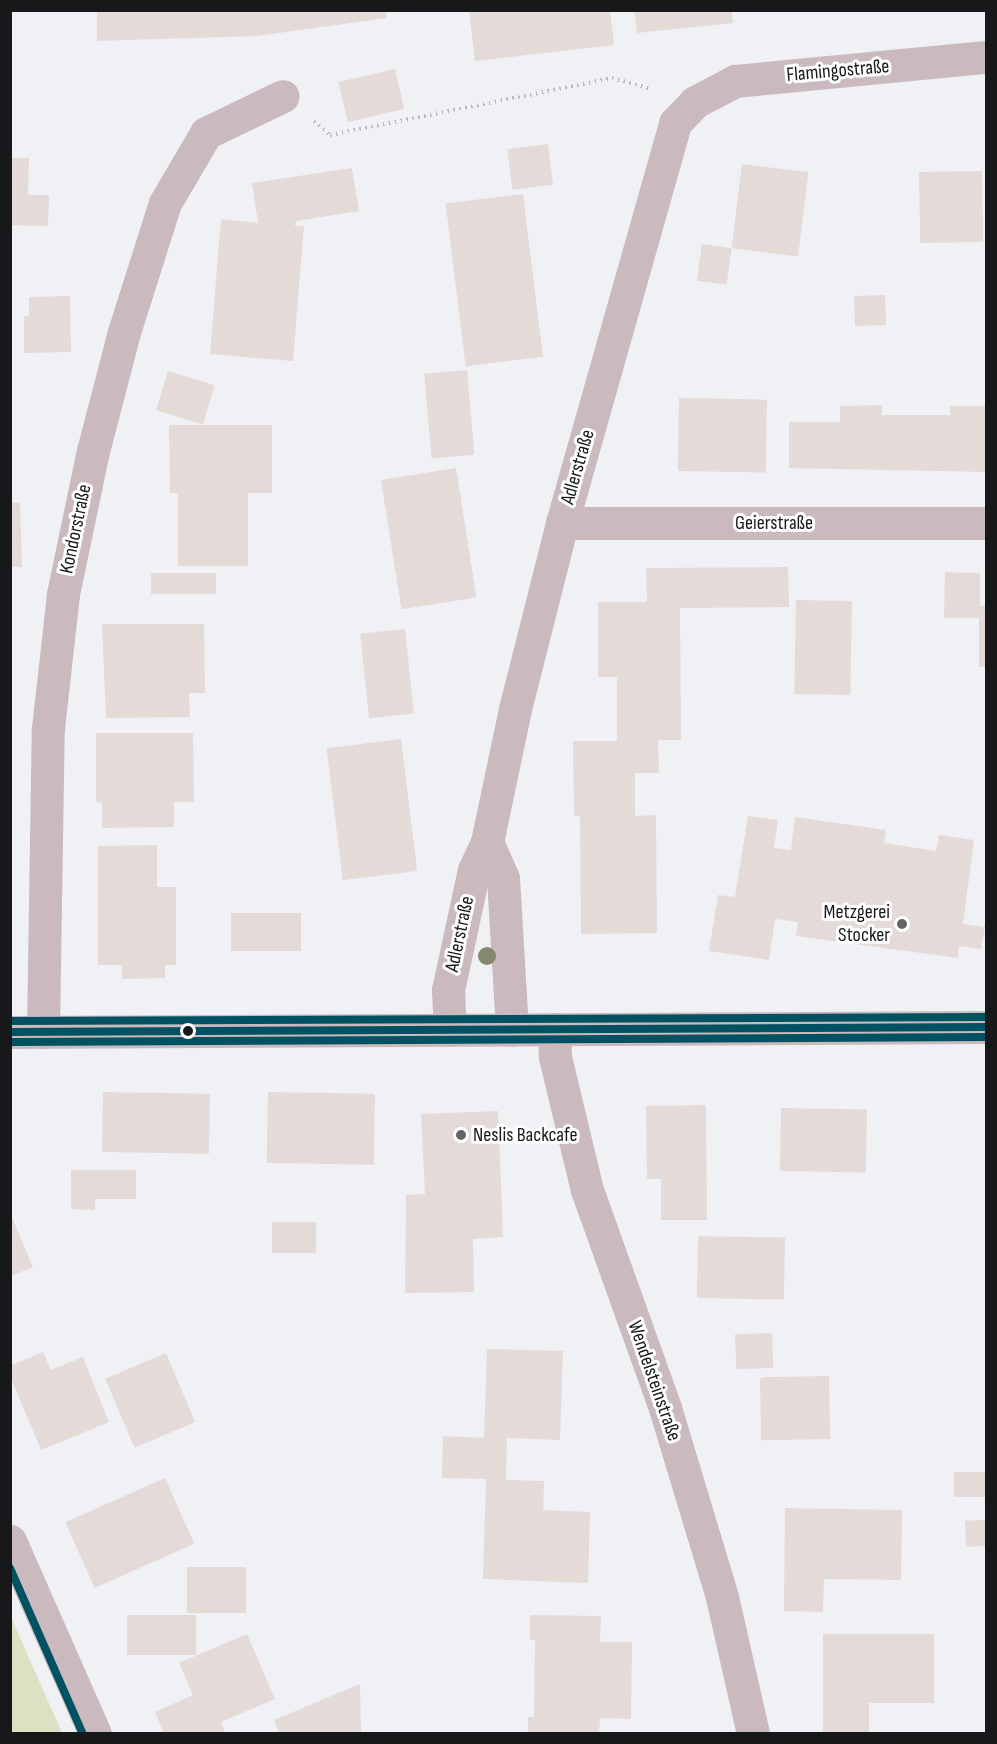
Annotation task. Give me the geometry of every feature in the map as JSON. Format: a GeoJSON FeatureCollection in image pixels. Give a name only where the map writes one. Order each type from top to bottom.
{"type":"FeatureCollection","features":[{"type":"Feature","properties":{"kind":"street","name":"Flamingostraße"},"geometry":{"type":"LineString","coordinates":[[695,102],[735,81],[987,57]]}},
{"type":"Feature","properties":{"kind":"street","name":"Kondorstraße"},"geometry":{"type":"LineString","coordinates":[[43,1032],[48,728],[63,594],[93,451],[124,332],[165,203],[206,133],[283,96]]}},
{"type":"Feature","properties":{"kind":"street","name":"Adlerstraße"},"geometry":{"type":"LineString","coordinates":[[450,1030],[448,990],[474,870],[487,842],[515,709],[562,523],[675,123],[695,102]]}},
{"type":"Feature","properties":{"kind":"street","name":"Geierstraße"},"geometry":{"type":"LineString","coordinates":[[562,523],[987,524]]}},
{"type":"Feature","properties":{"kind":"street","name":"Adlerstraße"},"geometry":{"type":"LineString","coordinates":[[487,842],[503,878],[512,1030]]}},
{"type":"Feature","properties":{"kind":"street"},"geometry":{"type":"LineString","coordinates":[[10,1032],[987,1027]]}},
{"type":"Feature","properties":{"kind":"street","name":"Wendelsteinstraße"},"geometry":{"type":"LineString","coordinates":[[554,1029],[555,1057],[587,1190],[666,1408],[722,1597],[753,1734]]}},
{"type":"Feature","properties":{"kind":"street"},"geometry":{"type":"LineString","coordinates":[[10,1541],[95,1734]]}},
{"type":"Feature","properties":{"kind":"path"},"geometry":{"type":"LineString","coordinates":[[283,96],[330,135],[612,78],[695,102]]}},
{"type":"Feature","properties":{"kind":"green space"},"geometry":{"type":"Polygon","coordinates":[[[11,1617],[62,1733],[11,1733],[11,1617]]]}},
{"type":"Feature","properties":{"kind":"building"},"geometry":{"type":"Polygon","coordinates":[[[97,10],[386,10],[387,18],[257,36],[97,41],[97,10]]]}},
{"type":"Feature","properties":{"kind":"building"},"geometry":{"type":"Polygon","coordinates":[[[469,10],[610,10],[614,45],[475,61],[469,10]]]}},
{"type":"Feature","properties":{"kind":"building"},"geometry":{"type":"Polygon","coordinates":[[[634,10],[731,10],[733,23],[637,33],[634,10]]]}},
{"type":"Feature","properties":{"kind":"building"},"geometry":{"type":"Polygon","coordinates":[[[395,69],[404,109],[348,122],[338,82],[395,69]]]}},
{"type":"Feature","properties":{"kind":"building"},"geometry":{"type":"Polygon","coordinates":[[[548,144],[553,185],[512,190],[507,149],[548,144]]]}},
{"type":"Feature","properties":{"kind":"building"},"geometry":{"type":"Polygon","coordinates":[[[10,158],[29,158],[28,195],[49,195],[48,226],[10,225],[10,158]]]}},
{"type":"Feature","properties":{"kind":"building"},"geometry":{"type":"Polygon","coordinates":[[[742,164],[809,172],[798,257],[732,248],[742,164]]]}},
{"type":"Feature","properties":{"kind":"building"},"geometry":{"type":"Polygon","coordinates":[[[352,168],[359,211],[296,221],[295,226],[304,226],[293,361],[210,354],[221,219],[258,223],[252,183],[352,168]]]}},
{"type":"Feature","properties":{"kind":"building"},"geometry":{"type":"Polygon","coordinates":[[[982,171],[983,242],[920,243],[919,172],[982,171]]]}},
{"type":"Feature","properties":{"kind":"building"},"geometry":{"type":"Polygon","coordinates":[[[523,194],[543,357],[466,366],[446,204],[523,194]]]}},
{"type":"Feature","properties":{"kind":"building"},"geometry":{"type":"Polygon","coordinates":[[[702,244],[732,248],[727,285],[697,281],[702,244]]]}},
{"type":"Feature","properties":{"kind":"building"},"geometry":{"type":"Polygon","coordinates":[[[885,295],[886,325],[855,326],[854,296],[885,295]]]}},
{"type":"Feature","properties":{"kind":"building"},"geometry":{"type":"Polygon","coordinates":[[[70,296],[71,352],[24,353],[24,316],[29,316],[29,297],[70,296]]]}},
{"type":"Feature","properties":{"kind":"building"},"geometry":{"type":"Polygon","coordinates":[[[467,370],[474,455],[432,458],[424,374],[467,370]]]}},
{"type":"Feature","properties":{"kind":"building"},"geometry":{"type":"Polygon","coordinates":[[[168,371],[215,385],[203,425],[156,410],[168,371]]]}},
{"type":"Feature","properties":{"kind":"building"},"geometry":{"type":"Polygon","coordinates":[[[679,398],[767,400],[766,473],[678,471],[679,398]]]}},
{"type":"Feature","properties":{"kind":"building"},"geometry":{"type":"Polygon","coordinates":[[[882,405],[882,415],[950,415],[950,406],[986,406],[986,472],[789,468],[789,422],[840,422],[840,406],[882,405]]]}},
{"type":"Feature","properties":{"kind":"building"},"geometry":{"type":"Polygon","coordinates":[[[169,425],[272,425],[272,493],[248,493],[248,566],[178,566],[178,493],[170,493],[169,425]]]}},
{"type":"Feature","properties":{"kind":"building"},"geometry":{"type":"Polygon","coordinates":[[[456,468],[476,597],[401,609],[381,480],[456,468]]]}},
{"type":"Feature","properties":{"kind":"building"},"geometry":{"type":"Polygon","coordinates":[[[10,503],[20,503],[22,567],[10,567],[10,503]]]}},
{"type":"Feature","properties":{"kind":"building"},"geometry":{"type":"Polygon","coordinates":[[[788,567],[789,607],[680,608],[681,740],[658,740],[659,773],[635,773],[635,816],[656,815],[657,933],[581,934],[580,816],[574,816],[573,741],[617,741],[617,677],[598,677],[598,602],[647,602],[646,568],[788,567]]]}},
{"type":"Feature","properties":{"kind":"building"},"geometry":{"type":"Polygon","coordinates":[[[945,572],[980,573],[980,606],[986,606],[986,667],[979,667],[979,618],[944,618],[945,572]]]}},
{"type":"Feature","properties":{"kind":"building"},"geometry":{"type":"Polygon","coordinates":[[[151,573],[216,573],[216,594],[151,594],[151,573]]]}},
{"type":"Feature","properties":{"kind":"building"},"geometry":{"type":"Polygon","coordinates":[[[796,600],[852,601],[850,695],[794,694],[796,600]]]}},
{"type":"Feature","properties":{"kind":"building"},"geometry":{"type":"Polygon","coordinates":[[[102,624],[204,624],[205,693],[189,693],[190,717],[106,718],[102,624]]]}},
{"type":"Feature","properties":{"kind":"building"},"geometry":{"type":"Polygon","coordinates":[[[405,629],[414,714],[369,718],[360,634],[405,629]]]}},
{"type":"Feature","properties":{"kind":"building"},"geometry":{"type":"Polygon","coordinates":[[[96,733],[193,733],[194,802],[174,802],[174,827],[102,828],[102,803],[96,802],[96,733]]]}},
{"type":"Feature","properties":{"kind":"building"},"geometry":{"type":"Polygon","coordinates":[[[401,739],[417,871],[343,880],[327,748],[401,739]]]}},
{"type":"Feature","properties":{"kind":"building"},"geometry":{"type":"Polygon","coordinates":[[[748,816],[778,820],[774,848],[791,850],[795,817],[886,830],[884,843],[936,851],[939,835],[974,840],[963,924],[984,927],[986,921],[981,949],[959,946],[958,958],[796,936],[798,922],[775,919],[769,960],[709,951],[718,895],[735,897],[748,816]]]}},
{"type":"Feature","properties":{"kind":"building"},"geometry":{"type":"Polygon","coordinates":[[[157,845],[157,887],[176,887],[176,965],[165,965],[165,978],[122,979],[122,965],[98,965],[98,846],[157,845]]]}},
{"type":"Feature","properties":{"kind":"building"},"geometry":{"type":"Polygon","coordinates":[[[231,913],[301,913],[301,951],[231,951],[231,913]]]}},
{"type":"Feature","properties":{"kind":"building"},"geometry":{"type":"Polygon","coordinates":[[[103,1092],[210,1094],[209,1154],[102,1152],[103,1092]]]}},
{"type":"Feature","properties":{"kind":"building"},"geometry":{"type":"Polygon","coordinates":[[[268,1092],[375,1094],[374,1165],[267,1163],[268,1092]]]}},
{"type":"Feature","properties":{"kind":"building"},"geometry":{"type":"Polygon","coordinates":[[[706,1105],[707,1220],[661,1220],[661,1179],[647,1179],[646,1106],[706,1105]]]}},
{"type":"Feature","properties":{"kind":"building"},"geometry":{"type":"Polygon","coordinates":[[[781,1108],[867,1110],[866,1172],[780,1171],[781,1108]]]}},
{"type":"Feature","properties":{"kind":"building"},"geometry":{"type":"Polygon","coordinates":[[[498,1111],[503,1237],[473,1239],[474,1292],[405,1293],[406,1195],[425,1194],[421,1114],[498,1111]]]}},
{"type":"Feature","properties":{"kind":"building"},"geometry":{"type":"Polygon","coordinates":[[[71,1170],[136,1170],[136,1199],[95,1199],[95,1210],[71,1209],[71,1170]]]}},
{"type":"Feature","properties":{"kind":"building"},"geometry":{"type":"Polygon","coordinates":[[[11,1215],[33,1267],[11,1276],[11,1215]]]}},
{"type":"Feature","properties":{"kind":"building"},"geometry":{"type":"Polygon","coordinates":[[[272,1222],[316,1222],[316,1253],[272,1253],[272,1222]]]}},
{"type":"Feature","properties":{"kind":"building"},"geometry":{"type":"Polygon","coordinates":[[[698,1236],[785,1238],[784,1300],[697,1298],[698,1236]]]}},
{"type":"Feature","properties":{"kind":"building"},"geometry":{"type":"Polygon","coordinates":[[[772,1333],[773,1368],[736,1369],[735,1334],[772,1333]]]}},
{"type":"Feature","properties":{"kind":"building"},"geometry":{"type":"Polygon","coordinates":[[[487,1349],[563,1351],[560,1440],[507,1438],[506,1480],[544,1481],[543,1510],[590,1512],[588,1583],[483,1579],[486,1479],[442,1478],[443,1436],[484,1438],[487,1349]]]}},
{"type":"Feature","properties":{"kind":"building"},"geometry":{"type":"Polygon","coordinates":[[[43,1352],[51,1370],[83,1357],[109,1422],[41,1450],[10,1376],[10,1366],[43,1352]]]}},
{"type":"Feature","properties":{"kind":"building"},"geometry":{"type":"Polygon","coordinates":[[[166,1353],[195,1422],[135,1448],[105,1379],[166,1353]]]}},
{"type":"Feature","properties":{"kind":"building"},"geometry":{"type":"Polygon","coordinates":[[[829,1376],[830,1439],[761,1440],[760,1377],[829,1376]]]}},
{"type":"Feature","properties":{"kind":"building"},"geometry":{"type":"Polygon","coordinates":[[[954,1472],[986,1472],[986,1497],[954,1497],[954,1472]]]}},
{"type":"Feature","properties":{"kind":"building"},"geometry":{"type":"Polygon","coordinates":[[[165,1478],[194,1544],[95,1588],[65,1522],[165,1478]]]}},
{"type":"Feature","properties":{"kind":"building"},"geometry":{"type":"Polygon","coordinates":[[[785,1508],[902,1510],[901,1580],[824,1579],[823,1612],[784,1611],[785,1508]]]}},
{"type":"Feature","properties":{"kind":"building"},"geometry":{"type":"Polygon","coordinates":[[[985,1520],[986,1546],[966,1547],[965,1521],[985,1520]]]}},
{"type":"Feature","properties":{"kind":"building"},"geometry":{"type":"Polygon","coordinates":[[[187,1567],[246,1567],[246,1613],[187,1613],[187,1567]]]}},
{"type":"Feature","properties":{"kind":"building"},"geometry":{"type":"Polygon","coordinates":[[[127,1615],[196,1615],[196,1655],[127,1655],[127,1615]]]}},
{"type":"Feature","properties":{"kind":"building"},"geometry":{"type":"Polygon","coordinates":[[[530,1615],[601,1616],[600,1642],[632,1642],[631,1719],[600,1718],[599,1734],[528,1734],[528,1717],[534,1717],[535,1640],[530,1640],[530,1615]]]}},
{"type":"Feature","properties":{"kind":"building"},"geometry":{"type":"Polygon","coordinates":[[[247,1634],[275,1699],[221,1722],[226,1734],[164,1734],[155,1712],[193,1695],[179,1663],[247,1634]]]}},
{"type":"Feature","properties":{"kind":"building"},"geometry":{"type":"Polygon","coordinates":[[[823,1634],[934,1634],[934,1703],[869,1703],[869,1734],[823,1734],[823,1634]]]}},
{"type":"Feature","properties":{"kind":"building"},"geometry":{"type":"Polygon","coordinates":[[[360,1684],[361,1734],[280,1734],[274,1720],[360,1684]]]}},
{"type":"Feature","properties":{"kind":"transit line"},"geometry":{"type":"LineString","coordinates":[[10,1021],[986,1017]]}},
{"type":"Feature","properties":{"kind":"transit line"},"geometry":{"type":"LineString","coordinates":[[10,1032],[986,1027]]}},
{"type":"Feature","properties":{"kind":"transit line"},"geometry":{"type":"LineString","coordinates":[[10,1042],[986,1037]]}},
{"type":"Feature","properties":{"kind":"transit line"},"geometry":{"type":"LineString","coordinates":[[10,1568],[83,1734]]}},
{"type":"Feature","properties":{"kind":"place","name":"Metzgerei Stocker"},"geometry":{"type":"Point","coordinates":[902,924]}},
{"type":"Feature","properties":{"kind":"place","name":"Neslis Backcafe"},"geometry":{"type":"Point","coordinates":[461,1135]}}]}
